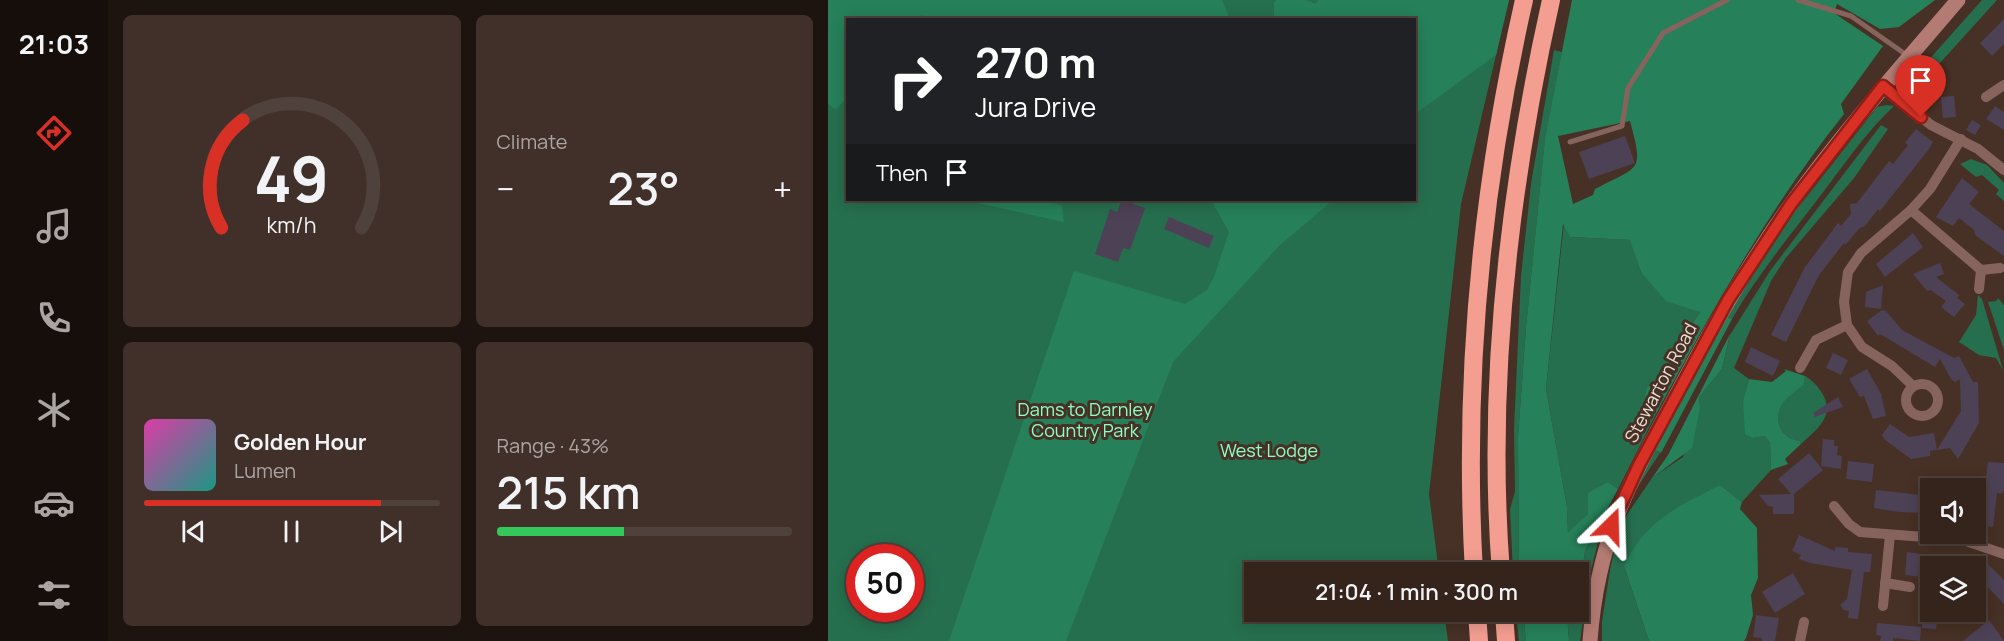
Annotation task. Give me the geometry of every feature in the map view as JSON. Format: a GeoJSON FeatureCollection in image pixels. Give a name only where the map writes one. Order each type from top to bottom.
{"type":"FeatureCollection","features":[{"type":"Feature","properties":{"kind":"highway"},"geometry":{"type":"LineString","coordinates":[[1474,562],[1470,429],[1477,290],[1496,137],[1524,0]]}},
{"type":"Feature","properties":{"kind":"highway"},"geometry":{"type":"LineString","coordinates":[[1501,562],[1497,435],[1503,296],[1516,174],[1551,0]]}},
{"type":"Feature","properties":{"kind":"highway"},"geometry":{"type":"LineString","coordinates":[[1478,622],[1479,641]]}},
{"type":"Feature","properties":{"kind":"highway"},"geometry":{"type":"LineString","coordinates":[[1505,622],[1506,641]]}},
{"type":"Feature","properties":{"kind":"main road","name":"Stewarton Road"},"geometry":{"type":"LineString","coordinates":[[1590,641],[1599,574],[1611,526],[1624,494],[1728,300],[1761,247],[1818,168],[1883,86],[1958,0]]}},
{"type":"Feature","properties":{"kind":"street"},"geometry":{"type":"LineString","coordinates":[[1986,97],[2004,85]]}},
{"type":"Feature","properties":{"kind":"street"},"geometry":{"type":"LineString","coordinates":[[1883,86],[1931,125],[1978,149],[2004,170]]}},
{"type":"Feature","properties":{"kind":"street"},"geometry":{"type":"LineString","coordinates":[[1914,386],[1892,366],[1862,347],[1847,326],[1844,302],[1848,272],[1855,260],[1911,210],[1930,189],[1960,139]]}},
{"type":"Feature","properties":{"kind":"street"},"geometry":{"type":"LineString","coordinates":[[1911,210],[1982,270],[2000,268]]}},
{"type":"Feature","properties":{"kind":"street"},"geometry":{"type":"LineString","coordinates":[[1979,289],[1982,270]]}},
{"type":"Feature","properties":{"kind":"street"},"geometry":{"type":"LineString","coordinates":[[1800,368],[1816,340],[1847,326]]}},
{"type":"Feature","properties":{"kind":"street"},"geometry":{"type":"LineString","coordinates":[[1834,506],[1849,524],[1860,532],[1963,540],[2004,554]]}},
{"type":"Feature","properties":{"kind":"street"},"geometry":{"type":"LineString","coordinates":[[1883,606],[1890,535]]}},
{"type":"Feature","properties":{"kind":"street"},"geometry":{"type":"LineString","coordinates":[[1885,583],[1910,587]]}},
{"type":"Feature","properties":{"kind":"street"},"geometry":{"type":"LineString","coordinates":[[1800,641],[1804,622]]}},
{"type":"Feature","properties":{"kind":"lane"},"geometry":{"type":"LineString","coordinates":[[1570,142],[1622,126],[1628,88],[1663,33],[1727,0]]}},
{"type":"Feature","properties":{"kind":"lane"},"geometry":{"type":"LineString","coordinates":[[1798,0],[1851,16],[1910,57]]}},
{"type":"Feature","properties":{"kind":"green space","name":"Dams to Darnley Country Park"},"geometry":{"type":"Polygon","coordinates":[[[828,0],[1509,0],[1461,204],[1429,494],[1438,562],[1244,562],[1244,622],[1445,622],[1448,641],[828,641],[828,0]]]}},
{"type":"Feature","properties":{"kind":"green space"},"geometry":{"type":"Polygon","coordinates":[[[828,0],[1222,0],[1230,18],[924,18],[921,15],[918,18],[846,18],[846,98],[836,110],[828,104],[828,0]]]}},
{"type":"Feature","properties":{"kind":"green space"},"geometry":{"type":"Polygon","coordinates":[[[1276,0],[1306,0],[1316,4],[1318,0],[1509,0],[1496,55],[1416,113],[1416,18],[1274,18],[1276,0]]]}},
{"type":"Feature","properties":{"kind":"green space"},"geometry":{"type":"Polygon","coordinates":[[[1572,0],[1935,0],[1899,27],[1880,29],[1837,4],[1834,13],[1883,46],[1841,104],[1844,114],[1791,185],[1743,260],[1656,414],[1644,398],[1647,387],[1670,371],[1678,353],[1677,346],[1700,312],[1666,301],[1641,272],[1630,240],[1570,237],[1563,224],[1546,389],[1567,507],[1568,533],[1588,514],[1588,493],[1608,482],[1618,489],[1585,551],[1583,562],[1519,562],[1518,437],[1526,327],[1545,138],[1572,0]],[[1630,121],[1558,136],[1573,204],[1593,195],[1595,189],[1630,171],[1635,166],[1637,150],[1630,121]]]}},
{"type":"Feature","properties":{"kind":"green space"},"geometry":{"type":"Polygon","coordinates":[[[1982,0],[1997,0],[1910,96],[1908,87],[1917,73],[1982,0]]]}},
{"type":"Feature","properties":{"kind":"green space"},"geometry":{"type":"Polygon","coordinates":[[[1554,50],[1562,52],[1545,139],[1526,327],[1518,437],[1519,562],[1512,562],[1510,509],[1515,491],[1514,429],[1521,276],[1531,184],[1554,50]]]}},
{"type":"Feature","properties":{"kind":"green space"},"geometry":{"type":"Polygon","coordinates":[[[1894,106],[1866,136],[1788,238],[1732,319],[1726,317],[1793,214],[1877,107],[1894,106]]]}},
{"type":"Feature","properties":{"kind":"green space"},"geometry":{"type":"Polygon","coordinates":[[[1881,125],[1888,129],[1854,178],[1785,259],[1771,281],[1734,368],[1749,379],[1743,400],[1753,438],[1765,436],[1770,443],[1771,470],[1742,502],[1720,485],[1624,566],[1649,641],[1602,641],[1602,621],[1620,525],[1652,478],[1683,457],[1700,407],[1699,397],[1722,369],[1730,335],[1770,271],[1881,125]]]}},
{"type":"Feature","properties":{"kind":"green space"},"geometry":{"type":"Polygon","coordinates":[[[1971,159],[1987,165],[2004,183],[2004,201],[1996,194],[1999,190],[1982,175],[1976,177],[1960,164],[1971,159]]]}},
{"type":"Feature","properties":{"kind":"green space"},"geometry":{"type":"Polygon","coordinates":[[[969,201],[1049,201],[1062,206],[1064,222],[969,201]]]}},
{"type":"Feature","properties":{"kind":"green space"},"geometry":{"type":"Polygon","coordinates":[[[1212,201],[1332,201],[1279,246],[1173,362],[1066,641],[949,641],[1074,271],[1185,304],[1207,290],[1214,277],[1229,232],[1212,201]]]}},
{"type":"Feature","properties":{"kind":"green space"},"geometry":{"type":"Polygon","coordinates":[[[1564,223],[1570,237],[1631,240],[1641,272],[1700,312],[1677,345],[1678,353],[1670,371],[1647,387],[1644,398],[1656,414],[1618,489],[1608,482],[1588,514],[1568,534],[1567,507],[1546,389],[1564,223]]]}},
{"type":"Feature","properties":{"kind":"green space"},"geometry":{"type":"Polygon","coordinates":[[[1978,295],[1982,299],[2003,370],[1996,358],[1979,355],[1959,342],[1976,315],[1978,295]]]}},
{"type":"Feature","properties":{"kind":"green space"},"geometry":{"type":"Polygon","coordinates":[[[1998,298],[2004,305],[2004,350],[1988,302],[1996,301],[1998,298]]]}},
{"type":"Feature","properties":{"kind":"green space"},"geometry":{"type":"Polygon","coordinates":[[[1726,317],[1732,319],[1661,453],[1655,450],[1726,317]]]}},
{"type":"Feature","properties":{"kind":"green space"},"geometry":{"type":"Polygon","coordinates":[[[1730,334],[1722,369],[1699,397],[1700,407],[1692,448],[1652,478],[1668,455],[1730,334]]]}},
{"type":"Feature","properties":{"kind":"green space"},"geometry":{"type":"Polygon","coordinates":[[[1784,369],[1805,376],[1804,385],[1784,402],[1778,415],[1779,426],[1789,437],[1800,441],[1800,445],[1785,459],[1788,464],[1771,470],[1770,443],[1765,436],[1753,438],[1745,434],[1743,400],[1749,379],[1772,382],[1786,371],[1784,369]]]}},
{"type":"Feature","properties":{"kind":"green space"},"geometry":{"type":"Polygon","coordinates":[[[1805,376],[1820,390],[1826,401],[1827,409],[1823,422],[1800,445],[1799,441],[1785,434],[1779,426],[1778,415],[1784,402],[1804,385],[1805,376]]]}},
{"type":"Feature","properties":{"kind":"green space"},"geometry":{"type":"Polygon","coordinates":[[[1655,450],[1660,453],[1627,503],[1655,450]]]}},
{"type":"Feature","properties":{"kind":"green space"},"geometry":{"type":"Polygon","coordinates":[[[1720,485],[1742,502],[1740,509],[1757,528],[1758,578],[1751,595],[1753,615],[1746,638],[1744,641],[1649,641],[1624,566],[1643,537],[1664,516],[1720,485]]]}},
{"type":"Feature","properties":{"kind":"green space"},"geometry":{"type":"Polygon","coordinates":[[[1605,514],[1589,578],[1589,562],[1583,562],[1585,551],[1605,514]]]}},
{"type":"Feature","properties":{"kind":"green space"},"geometry":{"type":"Polygon","coordinates":[[[1517,622],[1524,622],[1526,641],[1519,641],[1517,622]]]}},
{"type":"Feature","properties":{"kind":"green space"},"geometry":{"type":"Polygon","coordinates":[[[1524,622],[1568,622],[1569,641],[1526,641],[1524,622]]]}},
{"type":"Feature","properties":{"kind":"green space"},"geometry":{"type":"Polygon","coordinates":[[[1568,622],[1583,622],[1580,641],[1569,641],[1568,622]]]}},
{"type":"Feature","properties":{"kind":"building"},"geometry":{"type":"Polygon","coordinates":[[[2004,19],[2004,44],[1992,56],[1980,43],[2004,19]]]}},
{"type":"Feature","properties":{"kind":"building"},"geometry":{"type":"Polygon","coordinates":[[[1954,96],[1956,117],[1943,118],[1941,97],[1954,96]]]}},
{"type":"Feature","properties":{"kind":"building"},"geometry":{"type":"Polygon","coordinates":[[[1995,106],[2004,112],[2004,130],[1986,119],[1995,106]]]}},
{"type":"Feature","properties":{"kind":"building"},"geometry":{"type":"Polygon","coordinates":[[[1972,120],[1981,125],[1975,135],[1966,130],[1972,120]]]}},
{"type":"Feature","properties":{"kind":"building"},"geometry":{"type":"Polygon","coordinates":[[[1916,129],[1933,142],[1929,149],[1880,211],[1878,209],[1865,226],[1860,228],[1845,245],[1844,243],[1819,275],[1786,342],[1771,335],[1805,267],[1838,223],[1841,226],[1851,214],[1850,204],[1857,203],[1889,161],[1893,164],[1908,145],[1905,143],[1916,129]]]}},
{"type":"Feature","properties":{"kind":"building"},"geometry":{"type":"Polygon","coordinates":[[[1625,136],[1635,163],[1589,179],[1579,152],[1625,136]]]}},
{"type":"Feature","properties":{"kind":"building"},"geometry":{"type":"Polygon","coordinates":[[[1962,178],[1979,192],[1969,204],[2004,231],[2004,256],[1975,235],[1974,230],[1959,218],[1953,226],[1936,217],[1962,178]]]}},
{"type":"Feature","properties":{"kind":"building"},"geometry":{"type":"Polygon","coordinates":[[[1122,201],[1145,208],[1130,250],[1123,248],[1118,262],[1095,254],[1110,209],[1117,212],[1122,201]]]}},
{"type":"Feature","properties":{"kind":"building"},"geometry":{"type":"Polygon","coordinates":[[[1169,217],[1214,236],[1209,248],[1164,229],[1169,217]]]}},
{"type":"Feature","properties":{"kind":"building"},"geometry":{"type":"Polygon","coordinates":[[[1913,233],[1923,247],[1885,277],[1876,264],[1913,233]]]}},
{"type":"Feature","properties":{"kind":"building"},"geometry":{"type":"Polygon","coordinates":[[[1940,263],[1944,274],[1936,277],[1959,295],[1957,298],[1965,304],[1954,317],[1941,307],[1946,301],[1931,290],[1927,291],[1913,274],[1940,263]]]}},
{"type":"Feature","properties":{"kind":"building"},"geometry":{"type":"Polygon","coordinates":[[[1883,285],[1881,309],[1865,307],[1866,292],[1883,285]]]}},
{"type":"Feature","properties":{"kind":"building"},"geometry":{"type":"Polygon","coordinates":[[[1882,310],[1886,311],[1902,330],[1954,358],[1959,356],[1973,382],[1978,382],[1979,423],[1958,459],[1950,448],[1937,450],[1961,411],[1960,379],[1955,382],[1951,379],[1940,359],[1935,367],[1880,334],[1878,336],[1867,321],[1882,310]]]}},
{"type":"Feature","properties":{"kind":"building"},"geometry":{"type":"Polygon","coordinates":[[[1751,347],[1780,361],[1773,376],[1745,362],[1751,347]]]}},
{"type":"Feature","properties":{"kind":"building"},"geometry":{"type":"Polygon","coordinates":[[[1833,353],[1848,360],[1841,375],[1826,368],[1833,353]]]}},
{"type":"Feature","properties":{"kind":"building"},"geometry":{"type":"Polygon","coordinates":[[[1867,369],[1881,394],[1886,416],[1873,419],[1864,396],[1860,397],[1849,379],[1867,369]]]}},
{"type":"Feature","properties":{"kind":"building"},"geometry":{"type":"Polygon","coordinates":[[[1838,397],[1843,407],[1815,417],[1813,413],[1838,397]]]}},
{"type":"Feature","properties":{"kind":"building"},"geometry":{"type":"Polygon","coordinates":[[[1890,424],[1909,437],[1934,433],[1937,450],[1930,451],[1930,456],[1911,459],[1885,440],[1882,435],[1890,424]]]}},
{"type":"Feature","properties":{"kind":"building"},"geometry":{"type":"Polygon","coordinates":[[[1823,439],[1834,440],[1834,446],[1838,446],[1837,455],[1842,456],[1841,469],[1821,466],[1823,439]]]}},
{"type":"Feature","properties":{"kind":"building"},"geometry":{"type":"Polygon","coordinates":[[[1809,453],[1823,470],[1794,494],[1794,514],[1773,514],[1773,507],[1768,506],[1759,495],[1791,494],[1778,479],[1809,453]]]}},
{"type":"Feature","properties":{"kind":"building"},"geometry":{"type":"Polygon","coordinates":[[[1848,461],[1874,464],[1872,482],[1846,479],[1848,461]]]}},
{"type":"Feature","properties":{"kind":"building"},"geometry":{"type":"Polygon","coordinates":[[[1988,462],[2004,463],[2004,490],[2001,494],[1997,493],[1993,527],[1986,526],[1988,462]]]}},
{"type":"Feature","properties":{"kind":"building"},"geometry":{"type":"Polygon","coordinates":[[[1876,490],[1920,495],[1920,513],[1874,508],[1876,490]]]}},
{"type":"Feature","properties":{"kind":"building"},"geometry":{"type":"Polygon","coordinates":[[[1799,535],[1835,551],[1835,547],[1848,548],[1848,552],[1872,554],[1870,572],[1864,572],[1858,619],[1848,618],[1849,611],[1844,610],[1840,605],[1847,599],[1852,570],[1799,559],[1801,555],[1792,551],[1799,535]]]}},
{"type":"Feature","properties":{"kind":"building"},"geometry":{"type":"Polygon","coordinates":[[[1907,552],[1936,556],[1920,556],[1920,577],[1905,575],[1907,552]]]}},
{"type":"Feature","properties":{"kind":"building"},"geometry":{"type":"Polygon","coordinates":[[[1943,554],[1968,555],[1943,556],[1943,554]]]}},
{"type":"Feature","properties":{"kind":"building"},"geometry":{"type":"Polygon","coordinates":[[[1986,564],[2004,580],[2004,604],[1986,585],[1986,564]]]}},
{"type":"Feature","properties":{"kind":"building"},"geometry":{"type":"Polygon","coordinates":[[[1793,573],[1805,594],[1775,613],[1762,592],[1793,573]]]}},
{"type":"Feature","properties":{"kind":"building"},"geometry":{"type":"Polygon","coordinates":[[[1756,615],[1779,618],[1775,641],[1762,641],[1762,638],[1753,637],[1756,615]]]}},
{"type":"Feature","properties":{"kind":"building"},"geometry":{"type":"Polygon","coordinates":[[[1989,620],[2004,641],[1963,641],[1984,624],[1989,620]]]}},
{"type":"Feature","properties":{"kind":"building"},"geometry":{"type":"Polygon","coordinates":[[[1923,622],[1937,622],[1936,629],[1922,628],[1923,622]]]}},
{"type":"Feature","properties":{"kind":"building"},"geometry":{"type":"Polygon","coordinates":[[[1877,623],[1921,627],[1920,641],[1893,638],[1893,641],[1880,641],[1881,636],[1876,635],[1877,623]]]}},
{"type":"Feature","properties":{"kind":"route"},"geometry":{"type":"LineString","coordinates":[[1611,526],[1624,494],[1702,345],[1761,247],[1813,174],[1883,86],[1921,117]]}},
{"type":"Feature","properties":{"kind":"park label","name":"West Lodge"},"geometry":{"type":"Point","coordinates":[1269,451]}}]}
